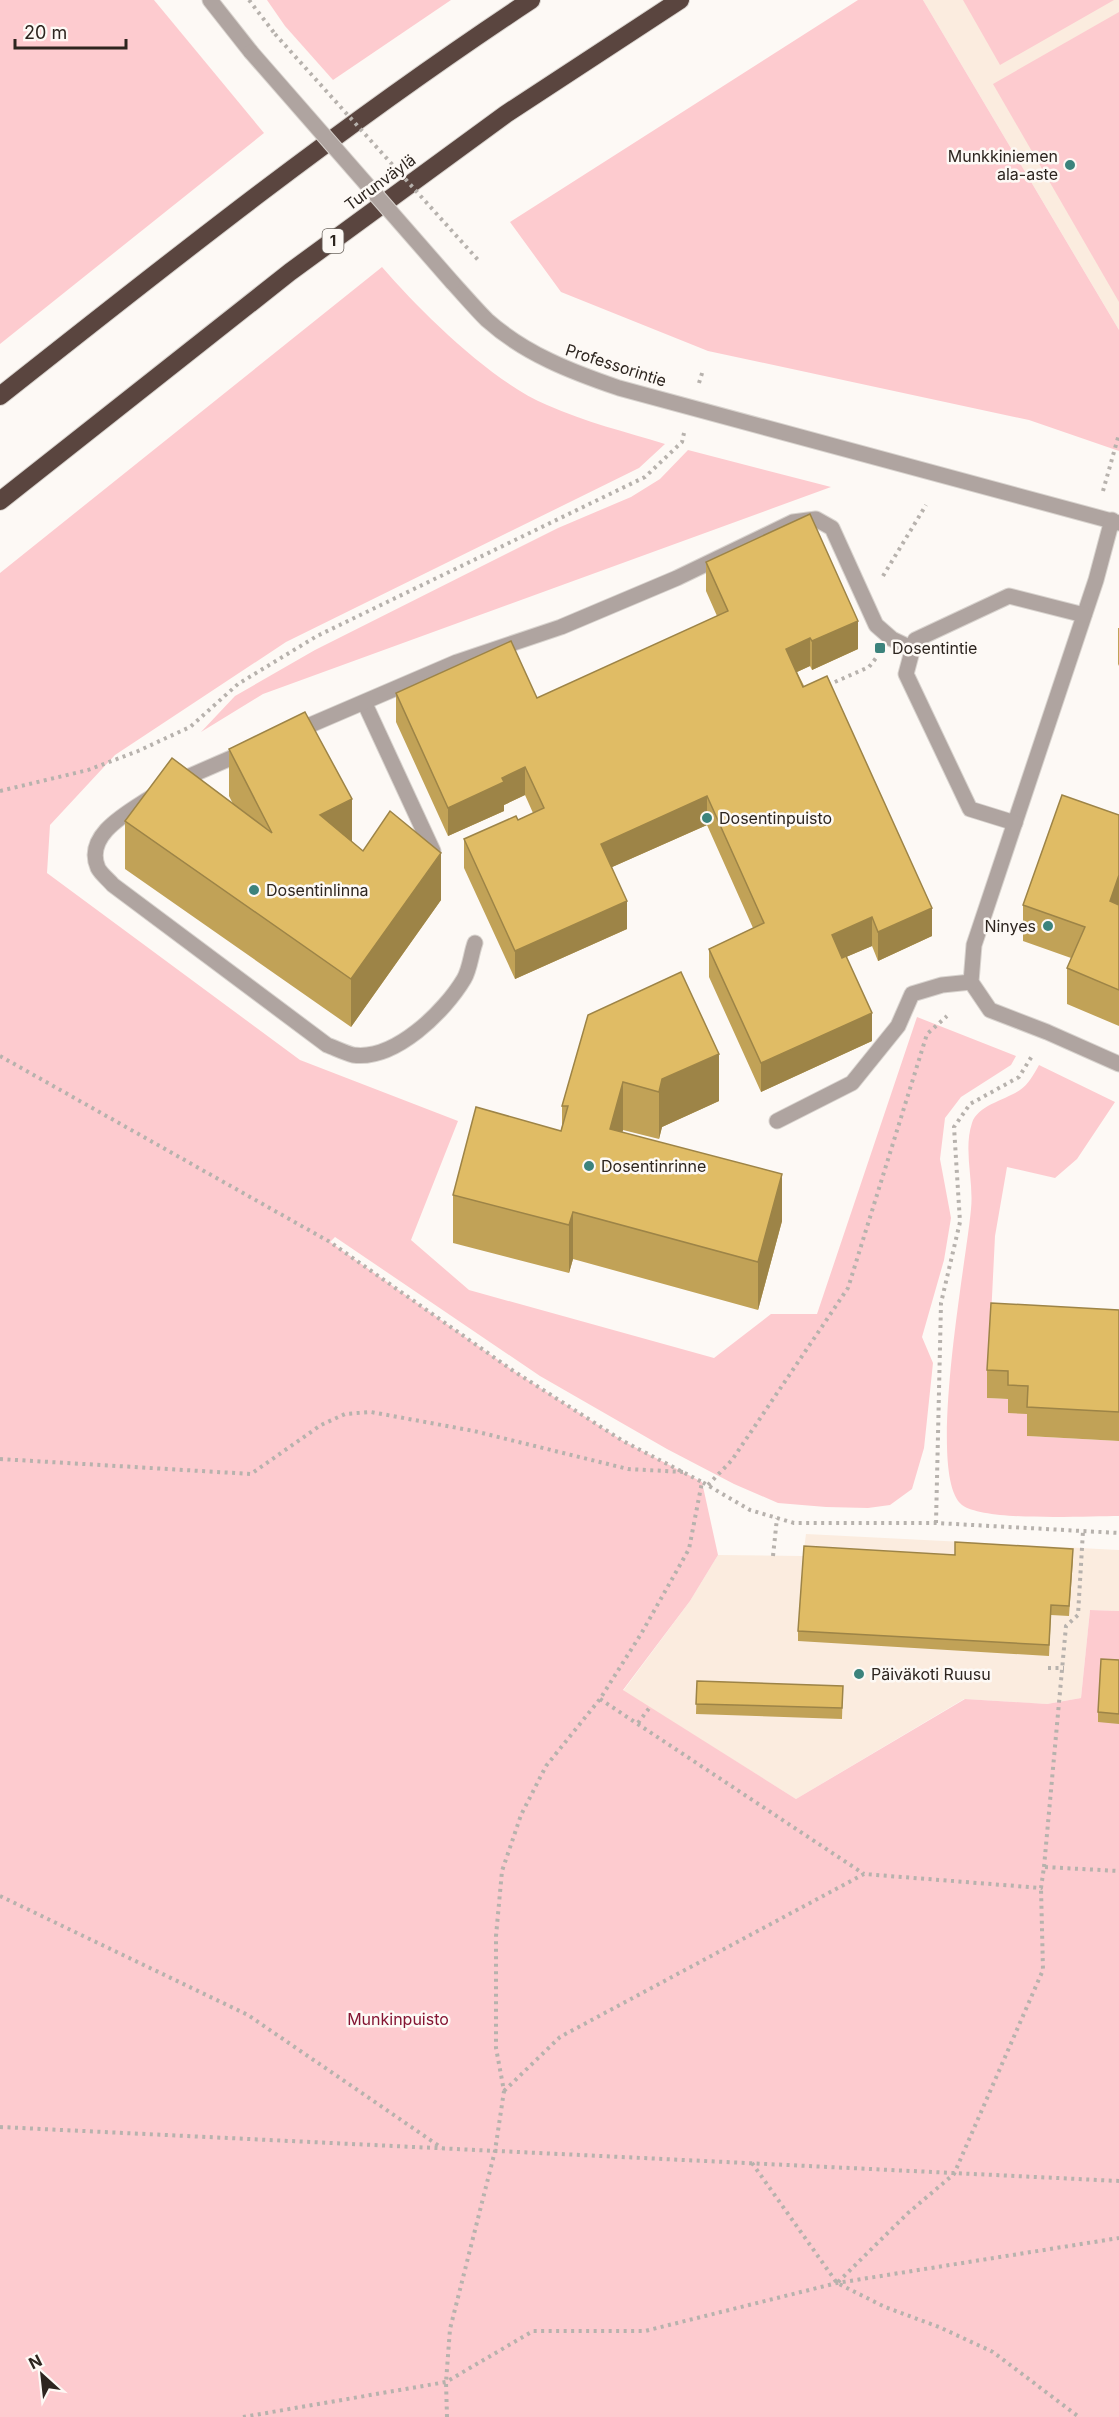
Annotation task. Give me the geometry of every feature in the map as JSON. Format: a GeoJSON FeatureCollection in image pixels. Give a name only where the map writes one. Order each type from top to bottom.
{"type":"FeatureCollection","features":[{"type":"Feature","properties":{"kind":"highway"},"geometry":{"type":"LineString","coordinates":[[0,396],[250,198],[461,46],[531,0]]}},
{"type":"Feature","properties":{"kind":"highway","name":"Turunväylä"},"geometry":{"type":"LineString","coordinates":[[0,501],[290,272],[506,114],[680,0]]}},
{"type":"Feature","properties":{"kind":"street","name":"Professorintie"},"geometry":{"type":"LineString","coordinates":[[210,0],[251,52],[452,282],[487,320],[512,340],[568,370],[619,388],[1115,522]]}},
{"type":"Feature","properties":{"kind":"street"},"geometry":{"type":"LineString","coordinates":[[475,943],[465,977],[442,1008],[411,1036],[378,1052],[354,1055],[327,1045],[113,885],[98,868],[96,847],[105,830],[124,815],[188,775],[365,704],[457,662],[561,627],[676,578],[793,522],[816,519],[832,528],[876,625],[892,639],[913,648]]}},
{"type":"Feature","properties":{"kind":"street"},"geometry":{"type":"LineString","coordinates":[[1115,522],[974,945],[971,982],[990,1010],[1119,1064]]}},
{"type":"Feature","properties":{"kind":"street"},"geometry":{"type":"LineString","coordinates":[[1015,823],[970,808],[906,674],[915,640],[1009,596],[1084,615]]}},
{"type":"Feature","properties":{"kind":"street"},"geometry":{"type":"LineString","coordinates":[[365,704],[433,851]]}},
{"type":"Feature","properties":{"kind":"street"},"geometry":{"type":"LineString","coordinates":[[777,1120],[852,1083],[898,1026],[912,994],[942,986],[971,982]]}},
{"type":"Feature","properties":{"kind":"path"},"geometry":{"type":"LineString","coordinates":[[249,0],[275,34],[479,261]]}},
{"type":"Feature","properties":{"kind":"path"},"geometry":{"type":"LineString","coordinates":[[1109,467],[1119,434]]}},
{"type":"Feature","properties":{"kind":"path"},"geometry":{"type":"LineString","coordinates":[[0,791],[88,770],[138,751],[190,727],[238,684],[317,636],[645,477],[682,442]]}},
{"type":"Feature","properties":{"kind":"path"},"geometry":{"type":"LineString","coordinates":[[708,1485],[732,1460],[848,1288],[927,1034],[947,1016]]}},
{"type":"Feature","properties":{"kind":"path"},"geometry":{"type":"LineString","coordinates":[[936,1523],[940,1303],[960,1222],[954,1127],[970,1104],[1019,1077],[1047,1032]]}},
{"type":"Feature","properties":{"kind":"path"},"geometry":{"type":"LineString","coordinates":[[0,1056],[330,1242],[552,1396],[623,1441],[685,1472],[750,1509],[794,1523],[936,1523],[1119,1533]]}},
{"type":"Feature","properties":{"kind":"path"},"geometry":{"type":"LineString","coordinates":[[0,1459],[251,1474],[321,1425],[345,1414],[371,1412],[474,1431],[628,1469],[685,1472]]}},
{"type":"Feature","properties":{"kind":"path"},"geometry":{"type":"LineString","coordinates":[[447,2417],[446,2382],[450,2329],[495,2151],[504,2091],[496,2048],[496,1936],[502,1871],[521,1815],[546,1766],[600,1699],[641,1634],[689,1549],[702,1482]]}},
{"type":"Feature","properties":{"kind":"path"},"geometry":{"type":"LineString","coordinates":[[773,1556],[777,1518]]}},
{"type":"Feature","properties":{"kind":"path"},"geometry":{"type":"LineString","coordinates":[[837,2283],[908,2213],[954,2174],[1043,1970],[1041,1888],[1064,1668],[1066,1626],[1078,1615],[1083,1531]]}},
{"type":"Feature","properties":{"kind":"path"},"geometry":{"type":"LineString","coordinates":[[1048,1668],[1064,1668]]}},
{"type":"Feature","properties":{"kind":"path"},"geometry":{"type":"LineString","coordinates":[[600,1699],[864,1874],[1041,1888]]}},
{"type":"Feature","properties":{"kind":"path"},"geometry":{"type":"LineString","coordinates":[[638,1723],[650,1707]]}},
{"type":"Feature","properties":{"kind":"path"},"geometry":{"type":"LineString","coordinates":[[1044,1867],[1119,1871]]}},
{"type":"Feature","properties":{"kind":"path"},"geometry":{"type":"LineString","coordinates":[[504,2091],[560,2037],[864,1874]]}},
{"type":"Feature","properties":{"kind":"path"},"geometry":{"type":"LineString","coordinates":[[0,1896],[248,2015],[443,2148]]}},
{"type":"Feature","properties":{"kind":"path"},"geometry":{"type":"LineString","coordinates":[[0,2127],[1119,2181]]}},
{"type":"Feature","properties":{"kind":"path"},"geometry":{"type":"LineString","coordinates":[[752,2163],[837,2283],[885,2307],[939,2327],[993,2352],[1078,2417]]}},
{"type":"Feature","properties":{"kind":"path"},"geometry":{"type":"LineString","coordinates":[[243,2417],[446,2382],[533,2331],[645,2331],[837,2283],[1119,2238]]}},
{"type":"Feature","properties":{"kind":"shaded area","name":"Munkkiniemen ala-aste"},"geometry":{"type":"Polygon","coordinates":[[[923,0],[1119,0],[1119,330],[923,0]]]}},
{"type":"Feature","properties":{"kind":"shaded area","name":"Päiväkoti Ruusu"},"geometry":{"type":"Polygon","coordinates":[[[806,1534],[1119,1550],[1119,1611],[1090,1610],[1081,1698],[1047,1704],[964,1699],[796,1799],[623,1691],[690,1601],[718,1555],[803,1556],[806,1534]]]}},
{"type":"Feature","properties":{"kind":"green space"},"geometry":{"type":"Polygon","coordinates":[[[0,0],[154,0],[264,133],[0,344],[0,0]]]}},
{"type":"Feature","properties":{"kind":"green space"},"geometry":{"type":"Polygon","coordinates":[[[267,0],[451,0],[333,80],[285,26],[267,0]]]}},
{"type":"Feature","properties":{"kind":"green space"},"geometry":{"type":"Polygon","coordinates":[[[858,0],[923,0],[1119,330],[1119,451],[1029,420],[708,351],[561,292],[510,222],[858,0]]]}},
{"type":"Feature","properties":{"kind":"green space"},"geometry":{"type":"Polygon","coordinates":[[[963,0],[1114,0],[1000,65],[963,0]]]}},
{"type":"Feature","properties":{"kind":"green space"},"geometry":{"type":"Polygon","coordinates":[[[1119,12],[1119,302],[993,84],[1119,12]]]}},
{"type":"Feature","properties":{"kind":"green space","name":"Munkinpuisto"},"geometry":{"type":"Polygon","coordinates":[[[382,267],[458,344],[503,380],[547,405],[576,417],[665,444],[639,468],[286,642],[115,755],[50,825],[47,873],[300,1060],[458,1121],[411,1240],[469,1290],[714,1358],[771,1314],[817,1314],[917,1017],[1016,1056],[1011,1065],[961,1097],[945,1118],[940,1159],[951,1218],[944,1260],[922,1337],[933,1363],[924,1448],[912,1489],[890,1505],[868,1508],[778,1503],[734,1484],[667,1449],[540,1376],[335,1237],[330,1242],[512,1370],[623,1441],[702,1482],[718,1555],[690,1601],[623,1690],[796,1799],[965,1699],[1047,1704],[1081,1698],[1090,1610],[1119,1611],[1119,2417],[0,2417],[0,573],[382,267]]]}},
{"type":"Feature","properties":{"kind":"green space"},"geometry":{"type":"Polygon","coordinates":[[[688,450],[831,487],[263,694],[201,732],[235,696],[315,650],[558,528],[631,497],[660,479],[688,450]]]}},
{"type":"Feature","properties":{"kind":"green space"},"geometry":{"type":"Polygon","coordinates":[[[1039,1065],[1115,1102],[1077,1159],[1055,1178],[1007,1167],[995,1236],[987,1398],[1008,1399],[1028,1414],[1027,1436],[1119,1441],[1119,1516],[1037,1517],[992,1514],[962,1505],[952,1486],[947,1453],[948,1412],[951,1364],[972,1198],[969,1133],[975,1117],[980,1112],[1023,1088],[1039,1065]]]}},
{"type":"Feature","properties":{"kind":"building","name":"Dosentinpuisto"},"geometry":{"type":"Polygon","coordinates":[[[810,514],[858,621],[812,641],[810,638],[786,649],[803,687],[827,676],[932,908],[878,932],[872,917],[832,935],[842,958],[846,956],[872,1013],[761,1063],[709,949],[764,923],[707,796],[601,844],[627,901],[515,951],[464,839],[516,816],[518,820],[544,808],[525,767],[502,778],[504,782],[448,808],[396,693],[511,641],[537,698],[728,611],[706,562],[810,514]]]}},
{"type":"Feature","properties":{"kind":"building","name":"Dosentinlinna"},"geometry":{"type":"Polygon","coordinates":[[[305,712],[352,799],[320,815],[363,851],[390,811],[441,853],[351,979],[125,821],[172,758],[272,833],[229,749],[305,712]]]}},
{"type":"Feature","properties":{"kind":"building"},"geometry":{"type":"Polygon","coordinates":[[[1062,795],[1119,815],[1119,875],[1110,901],[1119,905],[1119,990],[1067,968],[1085,927],[1023,905],[1062,795]]]}},
{"type":"Feature","properties":{"kind":"building"},"geometry":{"type":"Polygon","coordinates":[[[681,972],[719,1054],[662,1079],[659,1092],[623,1082],[610,1129],[782,1174],[758,1262],[573,1212],[569,1225],[453,1195],[476,1107],[561,1131],[568,1106],[562,1106],[588,1015],[681,972]]]}},
{"type":"Feature","properties":{"kind":"building"},"geometry":{"type":"Polygon","coordinates":[[[991,1303],[1119,1310],[1119,1412],[1027,1407],[1028,1386],[1008,1385],[1008,1371],[987,1370],[991,1303]]]}},
{"type":"Feature","properties":{"kind":"building","name":"Päiväkoti Ruusu"},"geometry":{"type":"Polygon","coordinates":[[[955,1542],[1073,1549],[1069,1606],[1051,1605],[1049,1645],[798,1631],[804,1546],[955,1555],[955,1542]]]}},
{"type":"Feature","properties":{"kind":"building"},"geometry":{"type":"Polygon","coordinates":[[[1101,1659],[1119,1660],[1119,1714],[1098,1712],[1101,1659]]]}},
{"type":"Feature","properties":{"kind":"building"},"geometry":{"type":"Polygon","coordinates":[[[697,1681],[843,1686],[842,1708],[696,1704],[697,1681]]]}},
{"type":"Feature","properties":{"kind":"place","name":"Munkkiniemen ala-aste"},"geometry":{"type":"Point","coordinates":[1070,165]}},
{"type":"Feature","properties":{"kind":"place","name":"Dosentintie"},"geometry":{"type":"Point","coordinates":[880,648]}},
{"type":"Feature","properties":{"kind":"place","name":"Dosentinpuisto"},"geometry":{"type":"Point","coordinates":[707,818]}},
{"type":"Feature","properties":{"kind":"place","name":"Dosentinlinna"},"geometry":{"type":"Point","coordinates":[254,890]}},
{"type":"Feature","properties":{"kind":"place","name":"Ninyes"},"geometry":{"type":"Point","coordinates":[1048,926]}},
{"type":"Feature","properties":{"kind":"place","name":"Dosentinrinne"},"geometry":{"type":"Point","coordinates":[589,1166]}},
{"type":"Feature","properties":{"kind":"place","name":"Päiväkoti Ruusu"},"geometry":{"type":"Point","coordinates":[859,1674]}}]}
